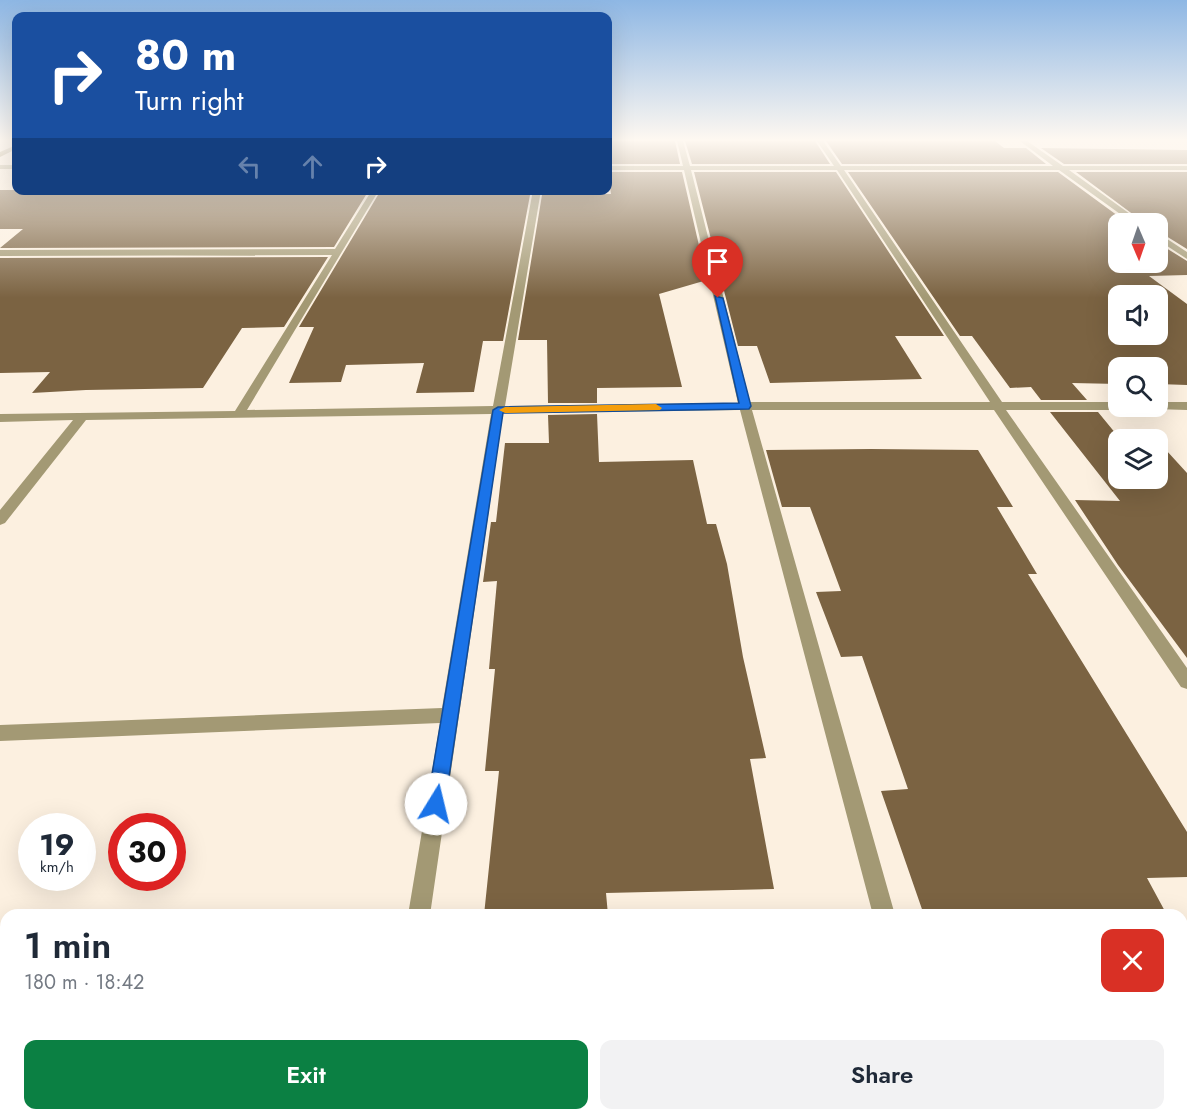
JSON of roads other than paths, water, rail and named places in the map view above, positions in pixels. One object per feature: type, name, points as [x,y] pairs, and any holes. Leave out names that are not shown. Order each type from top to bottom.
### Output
[{"type":"street","points":[[692,193],[745,406],[882,909]]},
{"type":"street","points":[[856,193],[1187,682]]},
{"type":"street","points":[[1096,193],[1124,213]]},
{"type":"street","points":[[239,414],[373,195]]},
{"type":"street","points":[[420,909],[498,410],[536,195]]},
{"type":"street","points":[[1168,243],[1187,256]]},
{"type":"street","points":[[0,253],[338,252]]},
{"type":"street","points":[[0,417],[745,406],[1108,406]]},
{"type":"street","points":[[1168,406],[1187,406]]},
{"type":"street","points":[[0,520],[83,416]]},
{"type":"street","points":[[0,733],[450,715]]}]
